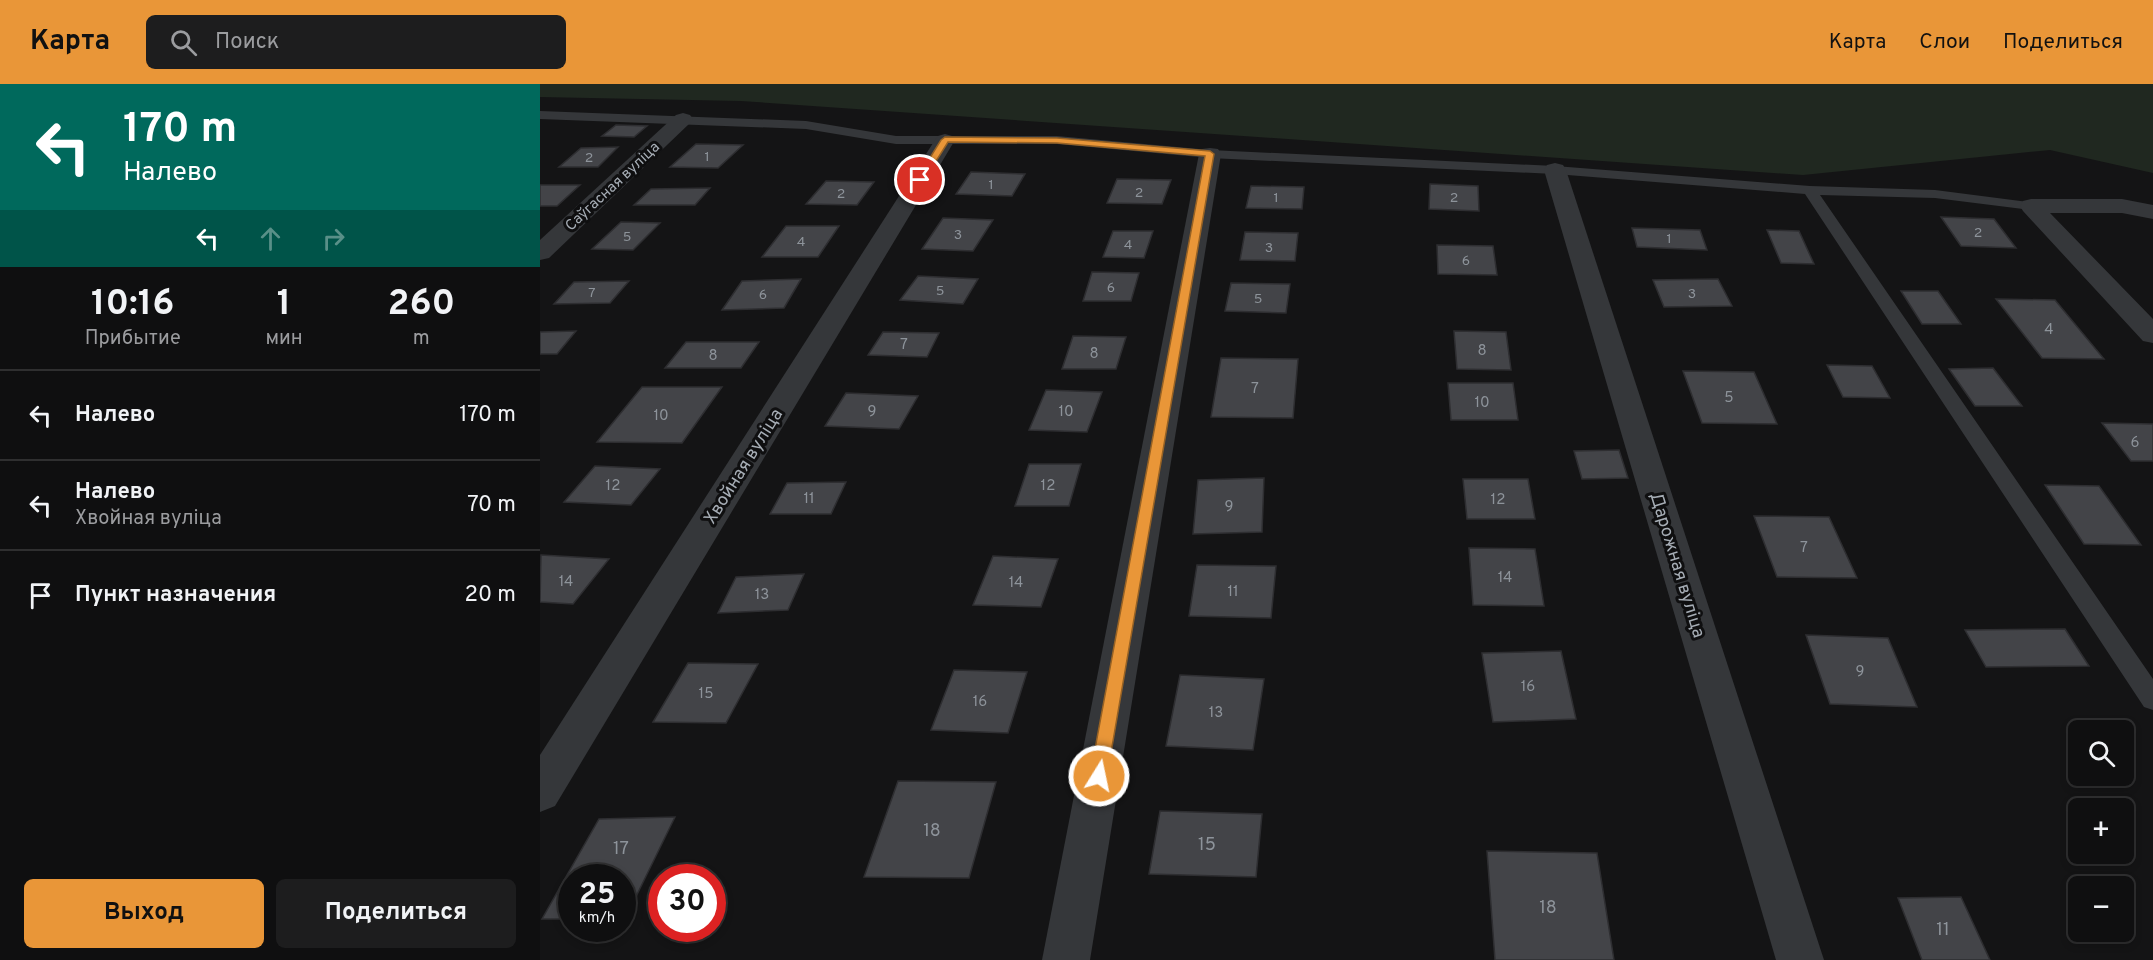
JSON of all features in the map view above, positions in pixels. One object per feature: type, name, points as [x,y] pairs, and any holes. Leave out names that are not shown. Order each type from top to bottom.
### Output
[{"type":"street","name":"Саўгасная вуліца","points":[[540,253],[683,119]]},
{"type":"street","name":"Хвойная вуліца","points":[[540,792],[945,140]]},
{"type":"street","points":[[1066,960],[1210,154]]},
{"type":"street","name":"Дарожная вуліца","points":[[1555,170],[1800,960]]},
{"type":"street","points":[[2031,206],[2122,206],[2153,212]]},
{"type":"street","points":[[2031,206],[2153,335]]},
{"type":"lane","points":[[540,115],[806,125],[896,140],[1057,140],[1210,154],[1555,170],[1810,190],[1935,194],[2031,206]]},
{"type":"lane","points":[[1810,190],[2153,699]]},
{"type":"shaded area","points":[[540,84],[2153,84],[2153,173],[2050,150],[1803,175],[741,101],[540,97]]},
{"type":"building","points":[[616,125],[647,126],[634,137],[602,136]]},
{"type":"building","points":[[696,144],[743,145],[718,168],[670,167]]},
{"type":"building","points":[[618,147],[598,167],[559,167],[581,148]]},
{"type":"building","points":[[971,172],[1025,174],[1012,196],[956,194]]},
{"type":"building","points":[[1117,179],[1171,180],[1162,204],[1107,203]]},
{"type":"building","points":[[826,181],[874,182],[857,205],[806,204]]},
{"type":"building","points":[[1430,184],[1478,186],[1479,211],[1429,209]]},
{"type":"building","points":[[540,185],[580,185],[557,206],[540,206]]},
{"type":"building","points":[[1251,186],[1304,187],[1302,209],[1246,208]]},
{"type":"building","points":[[710,188],[695,205],[634,205],[651,189]]},
{"type":"building","points":[[1941,217],[1994,219],[2016,248],[1961,246]]},
{"type":"building","points":[[943,218],[993,220],[973,251],[922,249]]},
{"type":"building","points":[[621,222],[660,223],[633,250],[592,249]]},
{"type":"building","points":[[786,226],[839,226],[818,257],[762,257]]},
{"type":"building","points":[[1632,228],[1700,230],[1707,250],[1637,247]]},
{"type":"building","points":[[1767,230],[1799,231],[1814,264],[1781,263]]},
{"type":"building","points":[[1113,231],[1153,231],[1144,258],[1103,257]]},
{"type":"building","points":[[1245,232],[1298,233],[1295,261],[1240,260]]},
{"type":"building","points":[[1437,245],[1493,246],[1497,275],[1438,274]]},
{"type":"building","points":[[1092,272],[1139,273],[1131,301],[1083,301]]},
{"type":"building","points":[[918,276],[978,279],[963,304],[900,300]]},
{"type":"building","points":[[801,279],[784,308],[722,310],[742,281]]},
{"type":"building","points":[[1718,279],[1732,306],[1664,307],[1653,280]]},
{"type":"building","points":[[629,281],[610,303],[554,304],[574,282]]},
{"type":"building","points":[[1231,283],[1290,284],[1286,313],[1225,311]]},
{"type":"building","points":[[1901,291],[1938,291],[1961,324],[1922,324]]},
{"type":"building","points":[[1996,299],[2055,300],[2104,359],[2042,358]]},
{"type":"building","points":[[576,331],[557,354],[540,354],[540,332]]},
{"type":"building","points":[[1454,331],[1506,332],[1511,370],[1457,369]]},
{"type":"building","points":[[883,332],[939,333],[927,357],[868,355]]},
{"type":"building","points":[[1073,336],[1126,337],[1116,369],[1062,369]]},
{"type":"building","points":[[686,342],[759,342],[741,368],[665,368]]},
{"type":"building","points":[[1221,358],[1298,359],[1293,418],[1211,417]]},
{"type":"building","points":[[1827,365],[1872,366],[1890,398],[1843,397]]},
{"type":"building","points":[[1993,368],[2022,406],[1975,406],[1949,369]]},
{"type":"building","points":[[1683,371],[1754,372],[1777,424],[1702,423]]},
{"type":"building","points":[[1448,383],[1513,383],[1518,420],[1451,420]]},
{"type":"building","points":[[642,387],[722,387],[682,443],[597,442]]},
{"type":"building","points":[[1046,390],[1102,392],[1087,432],[1029,430]]},
{"type":"building","points":[[846,393],[918,396],[899,429],[825,426]]},
{"type":"building","points":[[2102,423],[2153,424],[2153,461],[2131,461]]},
{"type":"building","points":[[1619,450],[1628,478],[1582,479],[1574,451]]},
{"type":"building","points":[[1029,464],[1081,464],[1069,506],[1015,506]]},
{"type":"building","points":[[595,466],[660,469],[631,505],[564,502]]},
{"type":"building","points":[[1264,478],[1262,532],[1193,534],[1198,480]]},
{"type":"building","points":[[1463,479],[1528,479],[1535,519],[1467,519]]},
{"type":"building","points":[[846,482],[831,514],[770,514],[787,483]]},
{"type":"building","points":[[2045,485],[2099,486],[2141,545],[2084,544]]},
{"type":"building","points":[[1754,516],[1829,517],[1857,578],[1777,577]]},
{"type":"building","points":[[1469,548],[1535,549],[1544,606],[1473,605]]},
{"type":"building","points":[[541,555],[609,559],[573,604],[540,602]]},
{"type":"building","points":[[993,556],[1058,559],[1041,607],[973,605]]},
{"type":"building","points":[[1197,565],[1276,566],[1271,618],[1189,616]]},
{"type":"building","points":[[804,574],[788,610],[718,613],[736,577]]},
{"type":"building","points":[[2065,629],[2089,666],[1986,667],[1965,630]]},
{"type":"building","points":[[1806,635],[1888,638],[1917,707],[1830,704]]},
{"type":"building","points":[[1561,651],[1576,719],[1493,722],[1482,653]]},
{"type":"building","points":[[688,663],[758,664],[726,723],[653,722]]},
{"type":"building","points":[[954,670],[1027,672],[1008,733],[931,730]]},
{"type":"building","points":[[1180,675],[1264,679],[1253,750],[1166,746]]},
{"type":"building","points":[[898,781],[996,782],[969,878],[864,877]]},
{"type":"building","points":[[1160,811],[1262,814],[1256,877],[1149,874]]},
{"type":"building","points":[[675,817],[652,864],[648,864],[648,872],[636,897],[636,864],[573,864],[599,819]]},
{"type":"building","points":[[1487,851],[1597,853],[1614,960],[1495,960]]},
{"type":"building","points":[[558,891],[558,919],[542,919]]},
{"type":"building","points":[[1961,897],[1990,960],[1922,960],[1898,898]]},
{"type":"route","points":[[920,180],[945,140],[1057,140],[1210,154],[1099,776]]}]
